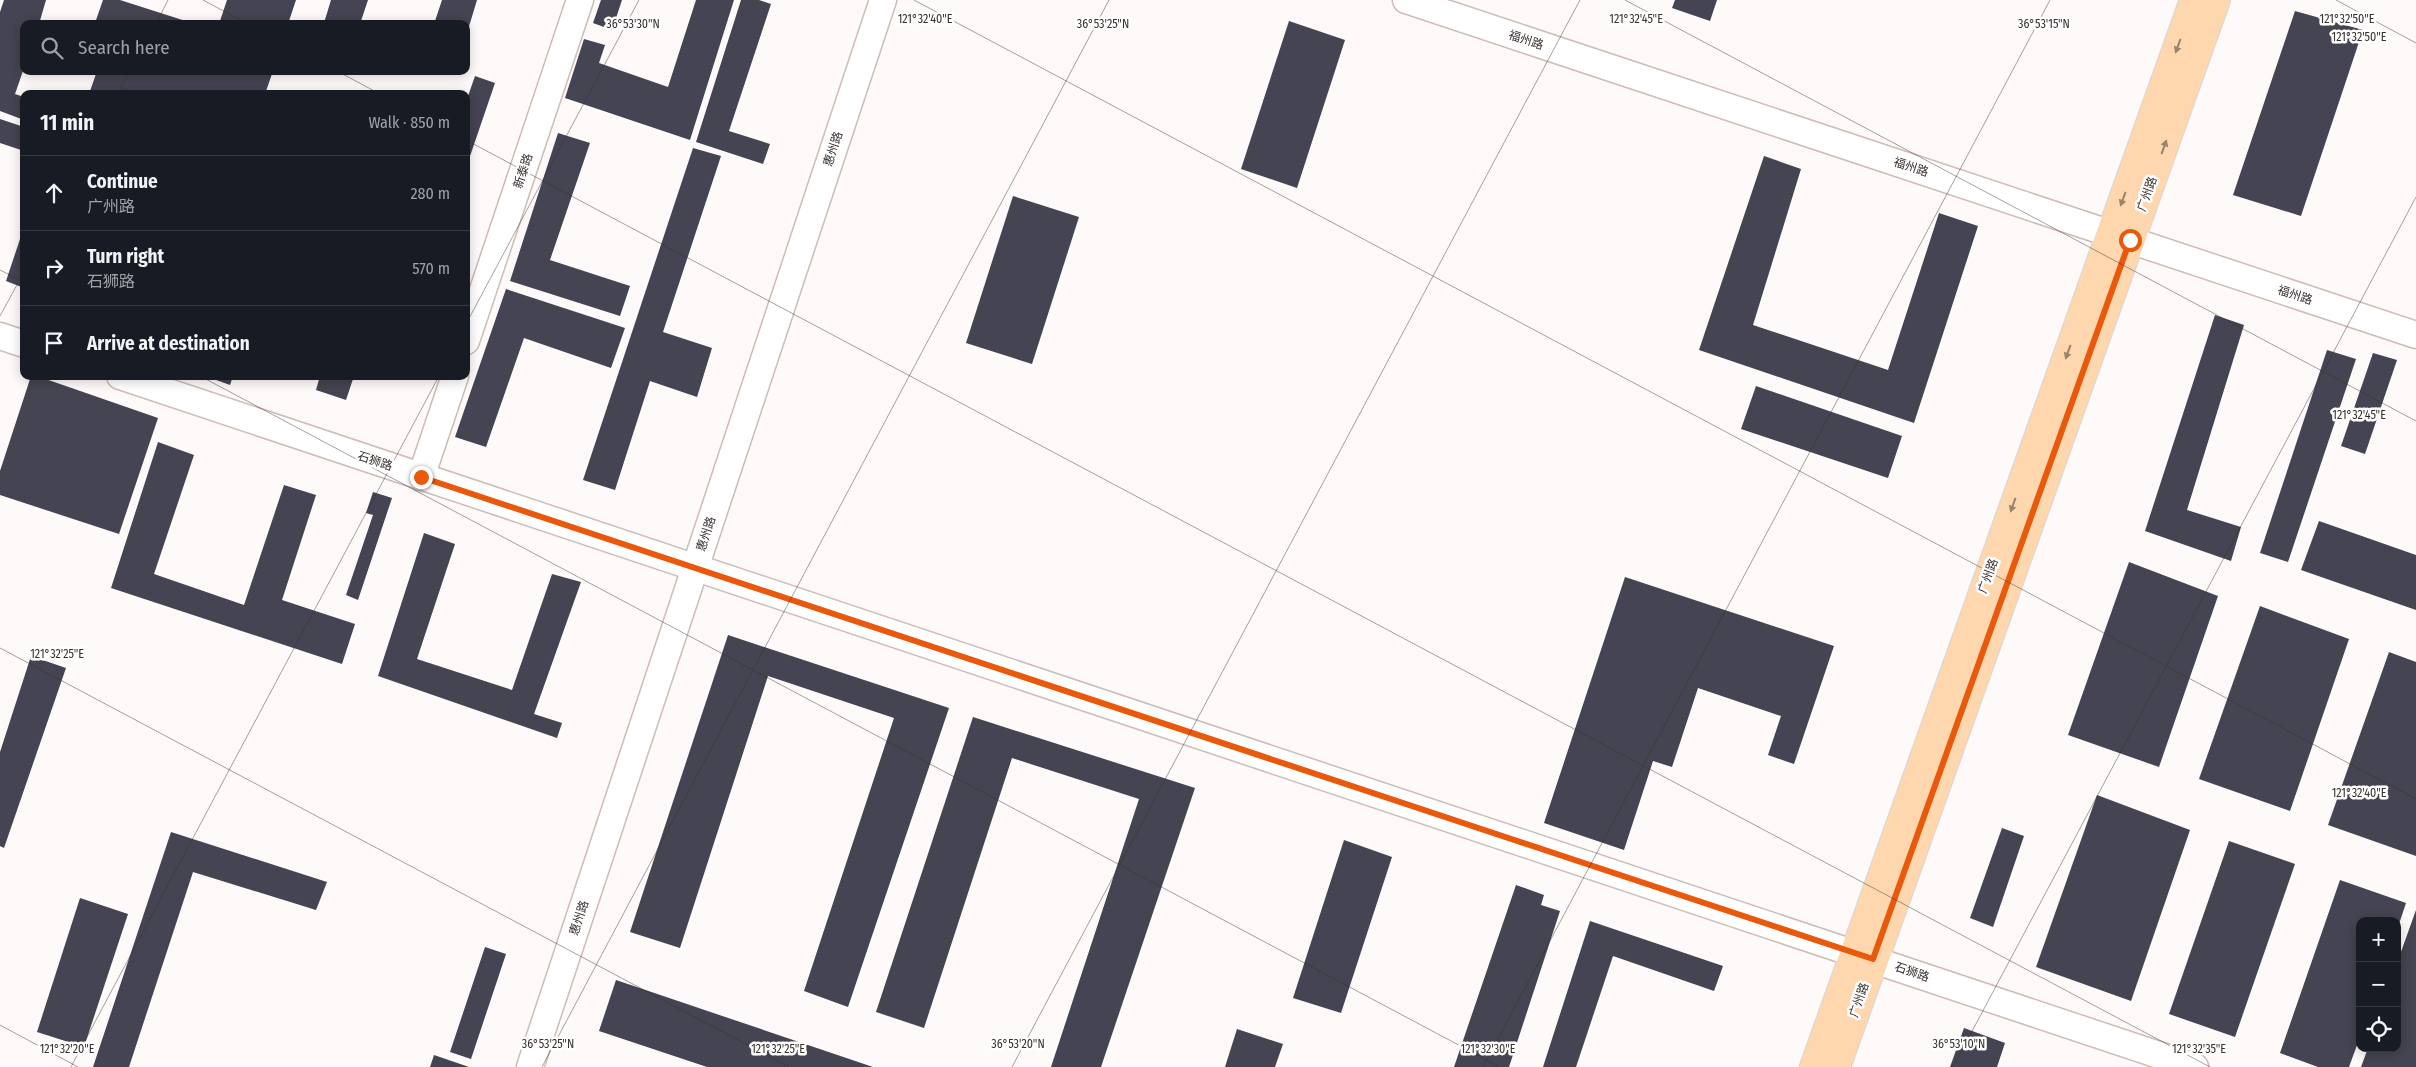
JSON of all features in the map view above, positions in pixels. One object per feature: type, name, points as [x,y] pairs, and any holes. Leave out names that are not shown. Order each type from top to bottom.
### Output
[{"type":"main road","name":"广州路","points":[[2121,237],[2194,0]]},
{"type":"main road","name":"广州路","points":[[1814,1067],[1863,956],[2121,237],[2216,0]]},
{"type":"main road","name":"广州路","points":[[1836,1067],[1863,956]]},
{"type":"street","name":"新泰路","points":[[470,329],[580,0]]},
{"type":"street","name":"惠州路","points":[[530,1067],[883,0]]},
{"type":"street","name":"福州路","points":[[1406,0],[2416,334]]},
{"type":"street","points":[[0,336],[20,343]]},
{"type":"street","name":"石狮路","points":[[132,380],[2195,1067]]},
{"type":"street","points":[[421,477],[454,380]]},
{"type":"building","points":[[4,0],[46,0],[40,20],[20,20],[20,75],[22,75],[15,94],[20,96],[20,118],[0,111],[0,12]]},
{"type":"building","points":[[103,0],[120,0],[182,20],[96,20]]},
{"type":"building","points":[[227,0],[296,0],[289,20],[220,20]]},
{"type":"building","points":[[331,0],[368,0],[361,20],[325,20]]},
{"type":"building","points":[[442,0],[477,0],[470,23],[470,20],[435,20]]},
{"type":"building","points":[[601,0],[622,0],[612,30],[593,23]]},
{"type":"building","points":[[696,0],[734,0],[690,140],[565,98],[584,39],[605,45],[599,63],[668,87]]},
{"type":"building","points":[[741,0],[759,0],[771,4],[729,131],[770,144],[763,164],[696,142]]},
{"type":"building","points":[[1675,0],[1717,0],[1710,21],[1672,8]]},
{"type":"building","points":[[2295,11],[2363,30],[2301,216],[2233,195]]},
{"type":"building","points":[[1289,21],[1345,40],[1297,188],[1241,169]]},
{"type":"building","points":[[96,75],[272,75],[266,90],[90,90]]},
{"type":"building","points":[[475,76],[495,83],[470,156],[470,90]]},
{"type":"building","points":[[0,119],[20,126],[20,150],[0,143]]},
{"type":"building","points":[[558,133],[590,143],[550,260],[630,286],[620,316],[510,281]]},
{"type":"building","points":[[693,148],[721,156],[663,332],[712,348],[697,397],[650,381],[615,490],[583,480]]},
{"type":"building","points":[[1764,156],[1801,169],[1753,325],[1888,370],[1939,213],[1978,226],[1914,423],[1699,350]]},
{"type":"building","points":[[1013,196],[1079,217],[1032,364],[966,343]]},
{"type":"building","points":[[20,239],[20,286],[6,281]]},
{"type":"building","points":[[506,289],[625,328],[611,368],[524,338],[486,447],[455,437]]},
{"type":"building","points":[[2215,315],[2244,325],[2187,510],[2241,527],[2231,561],[2145,531]]},
{"type":"building","points":[[2327,350],[2356,359],[2288,562],[2260,553]]},
{"type":"building","points":[[2373,353],[2397,360],[2365,454],[2341,446]]},
{"type":"building","points":[[30,380],[49,380],[158,418],[119,534],[0,495],[0,471]]},
{"type":"building","points":[[216,380],[232,380],[230,385]]},
{"type":"building","points":[[319,380],[353,380],[346,400],[316,390]]},
{"type":"building","points":[[1756,386],[1902,436],[1888,478],[1741,429]]},
{"type":"building","points":[[158,442],[194,455],[154,574],[244,605],[284,485],[316,495],[282,600],[355,624],[342,664],[111,588]]},
{"type":"building","points":[[373,492],[392,498],[358,600],[346,595],[373,515],[366,513]]},
{"type":"building","points":[[2319,521],[2416,555],[2416,610],[2301,570]]},
{"type":"building","points":[[424,533],[455,544],[417,659],[512,690],[552,574],[581,582],[534,714],[562,723],[557,738],[378,676]]},
{"type":"building","points":[[2129,562],[2218,596],[2159,767],[2068,735]]},
{"type":"building","points":[[1625,577],[1834,646],[1794,764],[1768,755],[1781,716],[1698,688],[1672,767],[1653,761],[1624,850],[1544,823]]},
{"type":"building","points":[[2260,606],[2349,639],[2290,811],[2199,779]]},
{"type":"building","points":[[728,635],[949,708],[848,1007],[804,991],[894,718],[768,676],[680,948],[630,932]]},
{"type":"building","points":[[2389,652],[2416,662],[2416,856],[2328,825]]},
{"type":"building","points":[[31,656],[66,668],[4,848],[0,846],[0,752]]},
{"type":"building","points":[[973,717],[1195,788],[1101,1067],[1051,1067],[1139,799],[1012,758],[924,1028],[876,1012]]},
{"type":"building","points":[[2097,795],[2190,830],[2131,1001],[2036,967]]},
{"type":"building","points":[[2002,828],[2024,836],[1993,927],[1970,918]]},
{"type":"building","points":[[171,832],[327,882],[316,910],[193,872],[129,1067],[93,1067]]},
{"type":"building","points":[[1344,840],[1392,857],[1341,1013],[1293,998]]},
{"type":"building","points":[[2229,841],[2295,864],[2235,1037],[2169,1014]]},
{"type":"building","points":[[2340,880],[2406,903],[2401,918],[2356,917],[2356,1048],[2349,1067],[2318,1067],[2280,1053]]},
{"type":"building","points":[[1516,885],[1544,895],[1541,905],[1560,911],[1509,1067],[1454,1067]]},
{"type":"building","points":[[80,898],[128,914],[84,1047],[37,1032]]},
{"type":"building","points":[[2416,910],[2416,1067],[2361,1067],[2367,1052],[2401,1052],[2401,952]]},
{"type":"building","points":[[1590,921],[1723,966],[1714,991],[1613,956],[1576,1067],[1543,1067]]},
{"type":"building","points":[[485,947],[506,954],[471,1059],[450,1052]]},
{"type":"building","points":[[616,980],[873,1067],[707,1067],[599,1031]]},
{"type":"building","points":[[1964,1028],[2005,1043],[1997,1067],[1950,1067]]},
{"type":"building","points":[[1237,1029],[1283,1044],[1275,1067],[1225,1067]]},
{"type":"building","points":[[434,1055],[469,1067],[430,1067]]},
{"type":"route","points":[[421,477],[1873,959],[2130,240]]}]
